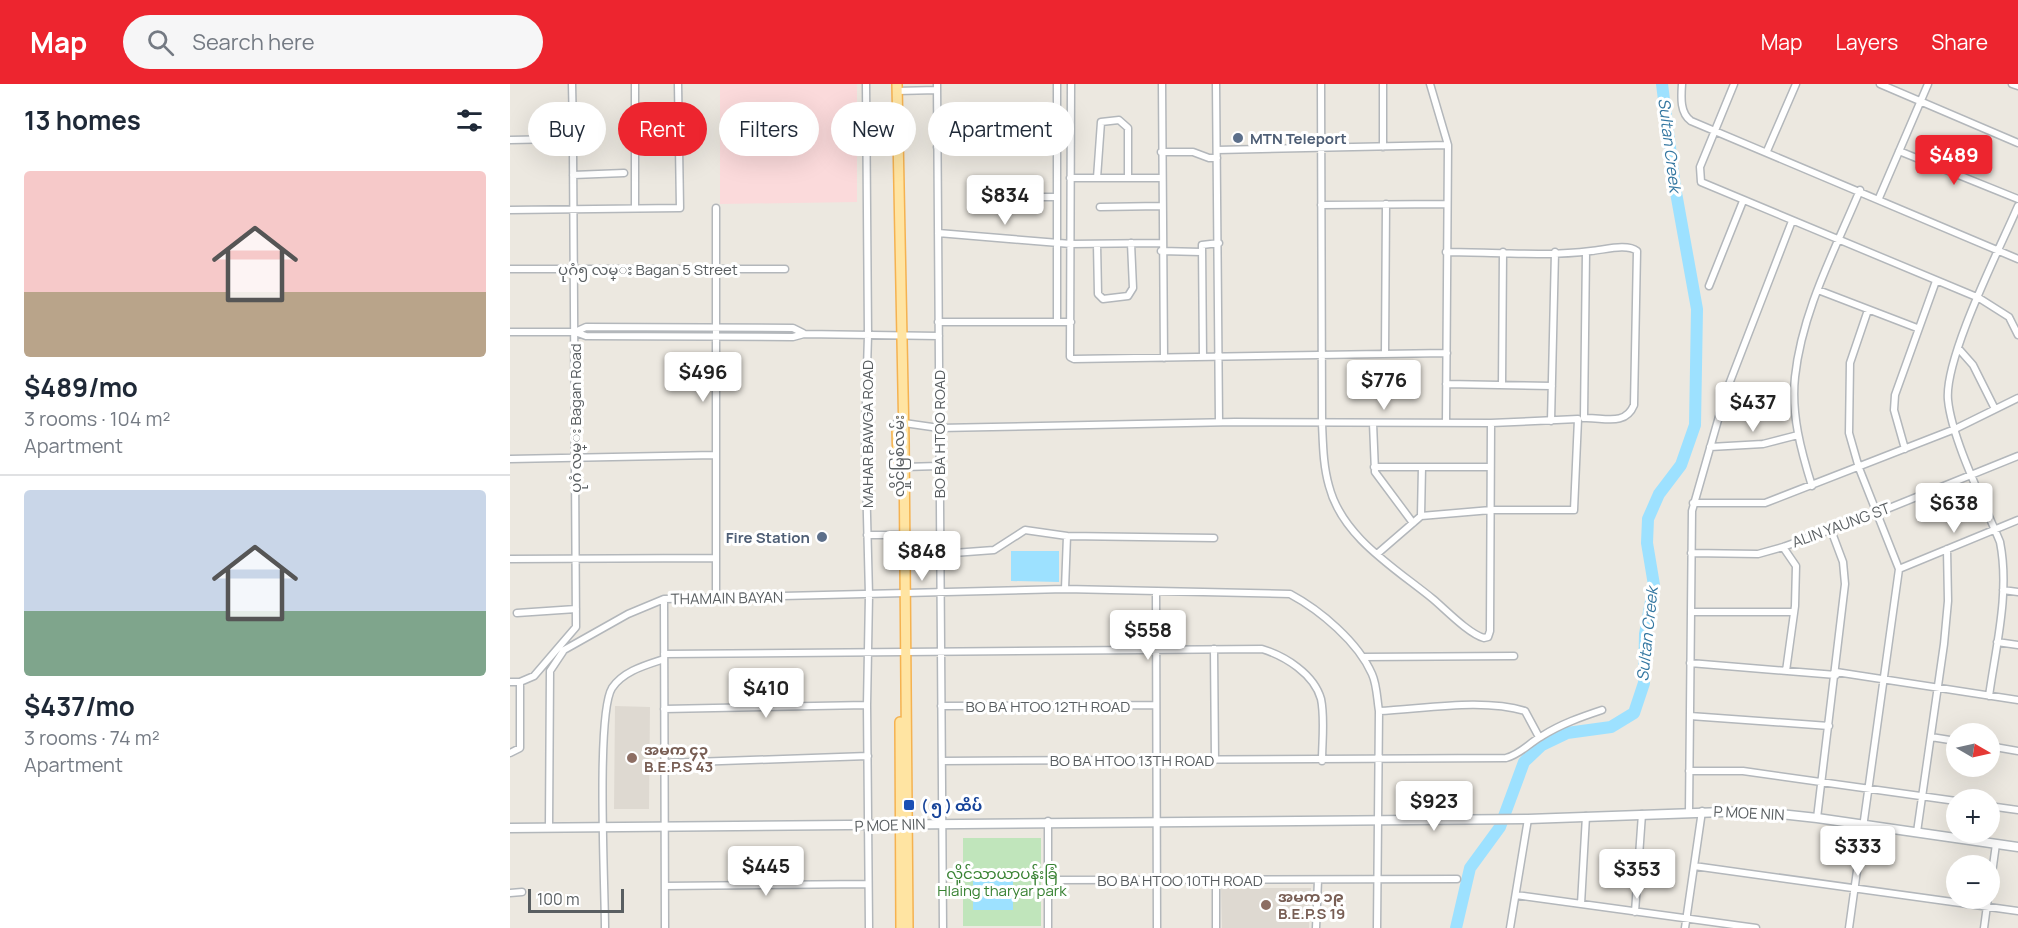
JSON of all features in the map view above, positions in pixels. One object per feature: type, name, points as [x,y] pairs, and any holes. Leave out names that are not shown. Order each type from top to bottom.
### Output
[{"type":"main road","name":"လှိုင်မြစ်လမ်း","points":[[897,89],[894,97],[901,422],[898,535],[901,564]]},
{"type":"main road","name":"လှိုင်မြစ်လမ်း","points":[[901,422],[904,467],[901,564],[904,653],[904,826],[901,928]]},
{"type":"main road","name":"လှိုင်မြစ်လမ်း","points":[[904,826],[908,928]]},
{"type":"street","points":[[572,84],[572,102]]},
{"type":"street","points":[[634,84],[635,207]]},
{"type":"street","points":[[510,210],[680,208],[678,84]]},
{"type":"street","name":"MAHAR BAWGA ROAD","points":[[866,84],[868,335],[864,437],[869,595],[868,928]]},
{"type":"street","points":[[1057,84],[1057,102]]},
{"type":"street","points":[[1071,84],[1070,357],[1074,359],[1447,353]]},
{"type":"street","points":[[1162,84],[1161,251],[1164,358]]},
{"type":"street","points":[[1216,84],[1220,422]]},
{"type":"street","points":[[1321,84],[1322,423],[1324,463],[1329,488],[1339,511],[1355,533],[1377,554],[1479,637],[1488,637],[1491,631],[1491,423]]},
{"type":"street","points":[[1383,84],[1383,147]]},
{"type":"street","points":[[1430,84],[1448,145],[1446,423]]},
{"type":"street","points":[[1682,84],[1684,116],[2018,259]]},
{"type":"street","points":[[1734,84],[1700,167],[1701,182],[1838,242],[1979,298],[2009,317],[2018,334]]},
{"type":"street","points":[[1767,151],[1796,84]]},
{"type":"street","points":[[1880,84],[2018,143]]},
{"type":"street","points":[[1880,198],[1928,84]]},
{"type":"street","points":[[2012,84],[2018,86]]},
{"type":"street","points":[[897,89],[937,87]]},
{"type":"street","points":[[1097,178],[1101,122],[1119,120],[1128,128],[1128,178]]},
{"type":"street","points":[[510,140],[528,140]]},
{"type":"street","points":[[1217,150],[1448,145]]},
{"type":"street","points":[[1899,151],[2018,199]]},
{"type":"street","points":[[1161,152],[1193,152],[1217,158]]},
{"type":"street","name":"ပုဂံ လမ္း Bagan Road","points":[[520,682],[534,676],[544,667],[555,649],[576,627],[573,156]]},
{"type":"street","name":"BO BA HTOO ROAD","points":[[937,156],[943,928]]},
{"type":"street","points":[[1057,156],[1057,322]]},
{"type":"street","points":[[573,175],[624,173]]},
{"type":"street","points":[[1070,178],[1161,178]]},
{"type":"street","points":[[1812,486],[1798,435],[1795,378],[1806,321],[1860,190]]},
{"type":"street","points":[[1021,198],[1056,197]]},
{"type":"street","points":[[1709,286],[1743,201]]},
{"type":"street","points":[[1385,354],[1386,204]]},
{"type":"street","points":[[1321,205],[1447,204]]},
{"type":"street","points":[[1100,207],[1161,206]]},
{"type":"street","points":[[1989,696],[2003,590],[2003,560],[1995,530],[1954,429],[1948,397],[1948,381],[1958,348],[2018,206]]},
{"type":"street","points":[[716,208],[716,599]]},
{"type":"street","points":[[1689,812],[1694,503],[1730,382],[1792,221]]},
{"type":"street","points":[[938,233],[1071,244],[1161,243]]},
{"type":"street","points":[[1097,243],[1098,294],[1103,299],[1128,296],[1133,288],[1131,243]]},
{"type":"street","points":[[1203,357],[1201,252],[1203,243],[1219,243]]},
{"type":"street","points":[[901,422],[939,428],[1220,422],[1491,423],[1581,419],[1622,420],[1630,414],[1634,405],[1637,251],[1633,248],[1586,252],[1446,252]]},
{"type":"street","points":[[1161,251],[1201,252]]},
{"type":"street","points":[[1502,385],[1503,252]]},
{"type":"street","points":[[1551,421],[1555,252]]},
{"type":"street","points":[[1377,554],[1421,516],[1491,510],[1574,510],[1581,419],[1586,252]]},
{"type":"street","name":"ပုဂံ၅ လမ္း Bagan 5 Street","points":[[510,269],[785,269]]},
{"type":"street","points":[[1905,449],[1894,410],[1895,395],[1917,328],[1936,281]]},
{"type":"street","points":[[1818,290],[1917,328]]},
{"type":"street","points":[[1849,928],[1899,569],[1859,468],[1850,433],[1847,393],[1850,363],[1868,310]]},
{"type":"street","points":[[938,322],[1071,322]]},
{"type":"street","points":[[510,332],[575,332],[586,327],[715,332],[793,328],[804,334],[939,336]]},
{"type":"street","points":[[1958,348],[1973,365],[1995,409]]},
{"type":"street","points":[[1446,384],[1552,386]]},
{"type":"street","points":[[1694,503],[1764,503],[1859,468],[1954,429],[2018,398]]},
{"type":"street","points":[[1373,423],[1375,472],[1413,523]]},
{"type":"street","points":[[1710,447],[1763,444],[1798,435]]},
{"type":"street","points":[[510,459],[715,454]]},
{"type":"street","name":"ALIN YAUNG ST","points":[[1692,553],[1758,554],[1783,547],[1877,513],[2018,456]]},
{"type":"street","points":[[904,467],[939,466]]},
{"type":"street","points":[[1374,467],[1490,467]]},
{"type":"street","points":[[1421,516],[1422,467]]},
{"type":"street","points":[[1899,569],[2018,520]]},
{"type":"street","points":[[940,554],[994,550],[1025,530],[1067,536],[1214,538]]},
{"type":"street","points":[[1817,818],[1845,584],[1844,562],[1831,530]]},
{"type":"street","points":[[867,535],[898,535]]},
{"type":"street","points":[[1065,589],[1067,536]]},
{"type":"street","points":[[1783,547],[1796,566],[1794,612],[1786,671]]},
{"type":"street","points":[[1917,832],[1948,601],[1947,549]]},
{"type":"street","points":[[510,560],[716,558]]},
{"type":"street","points":[[901,564],[940,564]]},
{"type":"street","name":"THAMAIN BAYAN","points":[[549,827],[550,672],[564,650],[628,614],[664,600],[1065,589],[1290,594],[1316,608],[1363,657]]},
{"type":"street","points":[[2003,590],[2018,592]]},
{"type":"street","points":[[1156,591],[1157,928]]},
{"type":"street","points":[[664,600],[665,928]]},
{"type":"street","points":[[517,613],[576,609]]},
{"type":"street","points":[[1691,612],[1794,612]]},
{"type":"street","points":[[1997,642],[2018,645]]},
{"type":"street","points":[[1214,649],[1215,760]]},
{"type":"street","points":[[605,928],[606,712],[612,688],[628,673],[664,657],[1262,649],[1280,654],[1303,672],[1316,689],[1322,704],[1322,761]]},
{"type":"street","points":[[1377,928],[1379,711],[1373,677],[1363,657],[1514,656]]},
{"type":"street","points":[[1690,663],[1836,674],[2018,700]]},
{"type":"street","points":[[510,682],[520,682],[520,748],[510,753]]},
{"type":"street","points":[[664,709],[867,705]]},
{"type":"street","name":"BO BA HTOO 12TH ROAD","points":[[941,706],[1156,705]]},
{"type":"street","points":[[1379,711],[1494,705],[1515,708],[1525,711],[1539,737],[1563,724],[1602,710]]},
{"type":"street","points":[[1690,716],[1829,726]]},
{"type":"street","name":"BO BA HTOO 13TH ROAD","points":[[942,761],[1156,759],[1322,761],[1506,758],[1524,750],[1539,737]]},
{"type":"street","points":[[1931,737],[1946,739]]},
{"type":"street","points":[[2000,748],[2018,751]]},
{"type":"street","points":[[664,763],[868,756]]},
{"type":"street","points":[[1689,771],[1743,771],[1946,800]]},
{"type":"street","points":[[2000,808],[2018,810]]},
{"type":"street","points":[[1685,928],[1702,811]]},
{"type":"street","name":"P MOE NIN","points":[[510,828],[664,825],[868,827],[1048,821],[1528,819],[1752,811],[2018,847]]},
{"type":"street","points":[[1635,912],[1642,814]]},
{"type":"street","points":[[1581,904],[1586,816]]},
{"type":"street","points":[[1510,928],[1528,819]]},
{"type":"street","points":[[1048,821],[1048,928]]},
{"type":"street","points":[[1995,855],[1996,844]]},
{"type":"street","points":[[1694,866],[1946,901]]},
{"type":"street","name":"BO BA HTOO 10TH ROAD","points":[[1048,880],[1457,879]]},
{"type":"street","points":[[1216,880],[1216,928]]},
{"type":"street","points":[[1316,928],[1318,880]]},
{"type":"street","points":[[664,886],[868,884]]},
{"type":"street","points":[[510,892],[522,892]]},
{"type":"street","points":[[1516,895],[1756,928]]},
{"type":"street","points":[[1984,928],[1987,909]]},
{"type":"street","points":[[2000,909],[2018,911]]},
{"type":"shaded area","points":[[720,84],[857,84],[857,102],[831,102],[831,156],[857,156],[857,202],[720,204],[720,156],[819,156],[819,102],[720,102]]},
{"type":"shaded area","name":"အမက ၄၃ B.E.P.S 43","points":[[615,706],[650,707],[649,809],[614,809]]},
{"type":"shaded area","name":"အမက ၁၉ B.E.P.S 19","points":[[1221,888],[1311,888],[1309,928],[1222,928]]},
{"type":"green space","name":"လှိုင်သာယာပန်းခြံ Hlaing tharyar park","points":[[963,838],[1041,838],[1041,926],[963,926]]},
{"type":"water","points":[[1011,551],[1059,551],[1059,582],[1011,581]]},
{"type":"water","points":[[973,878],[1013,879],[1013,910],[973,910]]},
{"type":"waterway","name":"Sultan Creek","points":[[1456,928],[1470,868],[1500,827],[1524,762],[1542,745],[1567,733],[1611,727],[1634,713],[1644,683],[1645,634],[1654,585],[1647,543],[1648,519],[1659,494],[1681,465],[1695,425],[1697,309],[1675,187],[1662,84]]},
{"type":"place","name":"MTN Teleport","points":[[1238,138]]},
{"type":"place","name":"Fire Station","points":[[822,537]]},
{"type":"place","name":"အမက ၄၃ B.E.P.S 43","points":[[632,758]]},
{"type":"place","name":"( ၅ ) ထိပ်","points":[[909,805]]},
{"type":"place","name":"အမက ၁၉ B.E.P.S 19","points":[[1266,905]]}]
